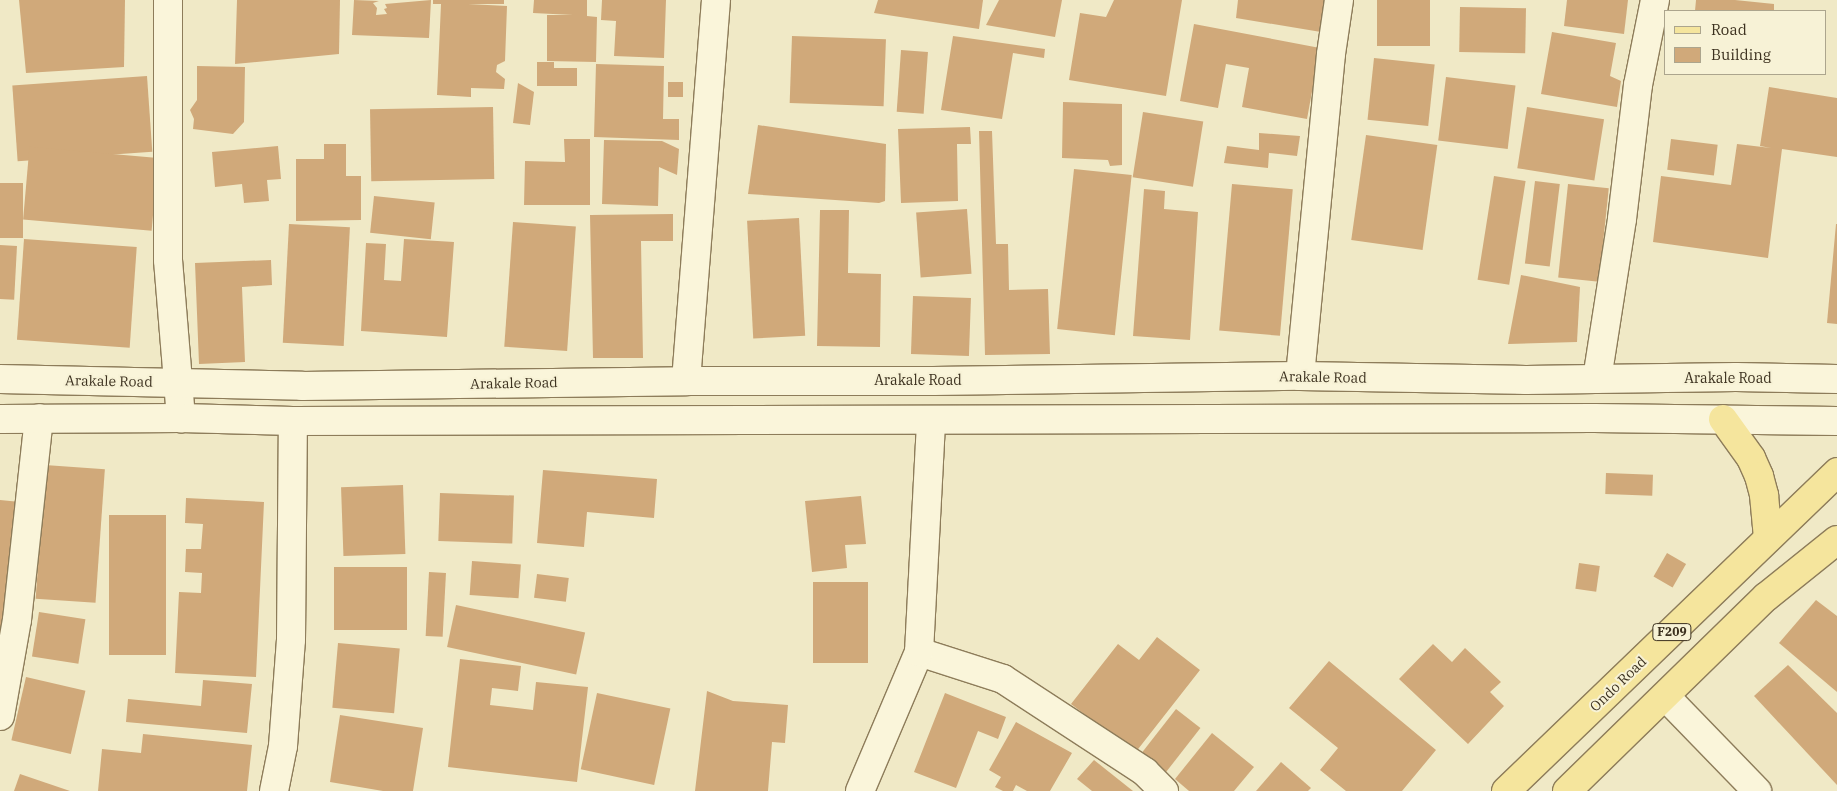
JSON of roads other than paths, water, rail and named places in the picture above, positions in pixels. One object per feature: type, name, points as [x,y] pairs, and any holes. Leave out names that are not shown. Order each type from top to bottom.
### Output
[{"type":"main road","points":[[168,0],[168,260],[174,350],[180,383],[181,418]]},
{"type":"main road","points":[[686,381],[716,0]]},
{"type":"main road","points":[[1300,376],[1331,54],[1339,0]]},
{"type":"main road","points":[[1598,378],[1621,228],[1638,84],[1655,0]]},
{"type":"main road","name":"Arakale Road","points":[[0,379],[302,386],[1300,376],[1526,380],[1736,377],[1837,379]]},
{"type":"main road","points":[[0,716],[17,620],[39,418]]},
{"type":"main road","points":[[0,419],[181,418],[293,421],[1723,419],[1837,421]]},
{"type":"main road","points":[[1723,419],[1751,458],[1759,476],[1764,495],[1768,538]]},
{"type":"main road","points":[[860,791],[918,652],[931,420]]},
{"type":"main road","points":[[274,791],[283,746],[291,640],[293,421]]},
{"type":"main road","name":"Ondo Road","points":[[1506,791],[1837,472]]},
{"type":"main road","name":"F209","points":[[1567,791],[1666,697],[1766,597],[1837,540]]},
{"type":"main road","points":[[918,652],[1003,679],[1145,772],[1164,791]]},
{"type":"main road","points":[[1666,697],[1757,791]]}]
